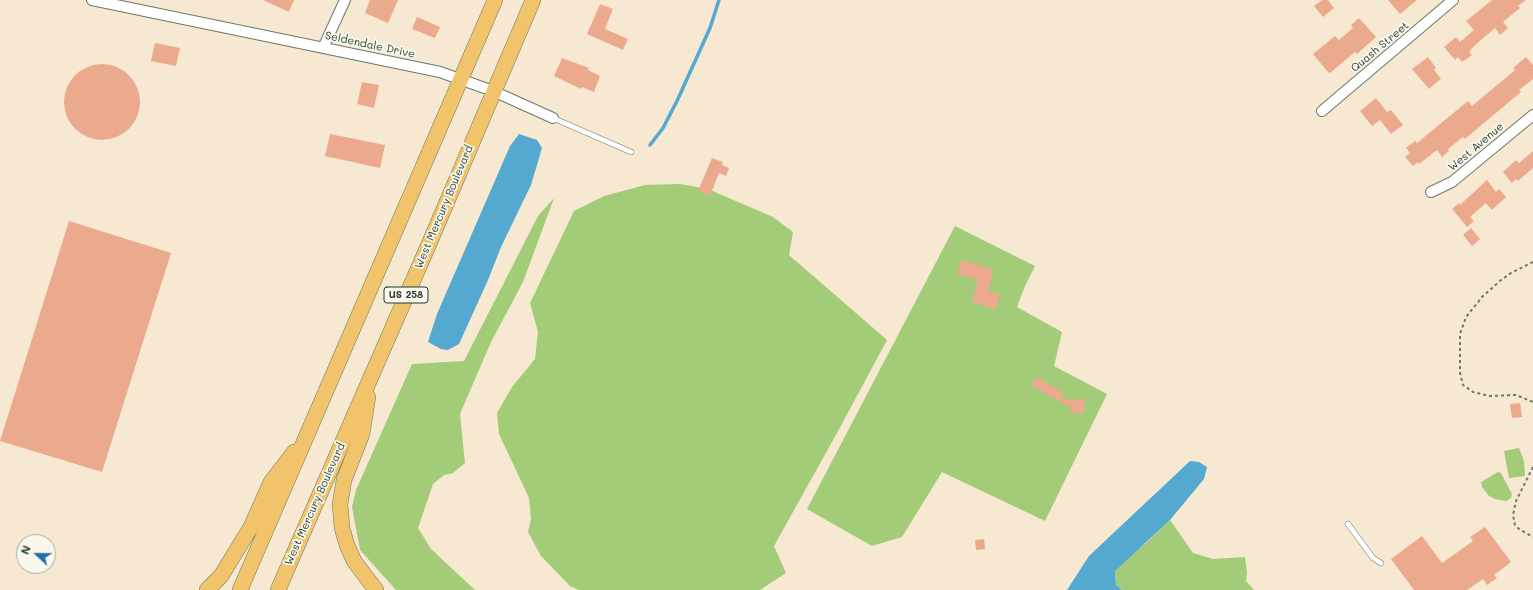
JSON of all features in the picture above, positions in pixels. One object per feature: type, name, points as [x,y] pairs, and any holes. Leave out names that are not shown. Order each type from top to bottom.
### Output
[{"type":"main road","name":"US 258","points":[[240,590],[495,0]]},
{"type":"main road","name":"West Mercury Boulevard","points":[[278,590],[533,0]]},
{"type":"main road","points":[[370,377],[362,434],[344,480],[340,504],[342,528],[347,545],[354,561],[376,590]]},
{"type":"main road","points":[[207,590],[221,576],[251,527],[270,482],[308,434]]},
{"type":"street","name":"Seldendale Drive","points":[[92,0],[323,48],[462,79],[494,91],[553,118]]},
{"type":"street","points":[[323,48],[345,0]]},
{"type":"street","name":"Quash Street","points":[[1322,111],[1453,0]]},
{"type":"street","name":"West Avenue","points":[[1432,192],[1452,182],[1533,115]]},
{"type":"lane","name":"Seldendale Drive","points":[[553,118],[631,152]]},
{"type":"lane","points":[[1348,524],[1373,558],[1381,563]]},
{"type":"path","points":[[1533,262],[1510,273],[1501,280],[1483,296],[1466,317],[1460,334],[1460,373],[1463,385],[1473,392],[1490,396],[1516,395],[1533,402]]},
{"type":"path","points":[[1533,467],[1516,501],[1512,515],[1515,525],[1522,532],[1533,537]]},
{"type":"green space","points":[[680,184],[708,189],[773,217],[793,232],[789,255],[887,340],[774,546],[786,573],[760,590],[579,590],[570,586],[541,556],[528,532],[531,519],[529,498],[499,434],[497,413],[512,387],[535,359],[538,332],[530,303],[574,211],[604,196],[645,185]]},
{"type":"green space","points":[[554,198],[523,282],[491,342],[460,414],[465,463],[453,473],[444,475],[433,484],[418,528],[431,549],[475,590],[396,590],[360,550],[352,507],[356,490],[412,364],[464,361],[538,216]]},
{"type":"green space","points":[[955,226],[1035,266],[1017,307],[1062,332],[1054,366],[1107,394],[1045,521],[942,472],[902,537],[872,546],[807,509]]},
{"type":"green space","points":[[1519,448],[1524,461],[1525,476],[1509,478],[1504,451]]},
{"type":"green space","points":[[1498,472],[1501,473],[1512,494],[1511,498],[1506,501],[1489,496],[1482,487],[1481,482]]},
{"type":"green space","points":[[1170,520],[1193,553],[1213,559],[1245,557],[1247,573],[1246,581],[1254,590],[1122,590],[1116,585],[1115,571],[1126,558],[1145,544]]},
{"type":"water","points":[[519,134],[537,140],[542,148],[531,185],[501,247],[459,344],[448,350],[441,349],[428,342],[437,314],[510,146]]},
{"type":"water","points":[[1190,461],[1199,462],[1207,467],[1204,479],[1170,520],[1115,571],[1116,585],[1122,590],[1067,590],[1089,556]]},
{"type":"building","points":[[263,0],[294,0],[289,12]]},
{"type":"building","points":[[370,0],[398,0],[388,23],[365,13]]},
{"type":"building","points":[[1322,0],[1328,0],[1334,8],[1323,17],[1314,6]]},
{"type":"building","points":[[1388,0],[1417,0],[1400,14]]},
{"type":"building","points":[[1492,0],[1526,0],[1518,6],[1520,8],[1503,22],[1508,28],[1500,35],[1495,28],[1473,47],[1469,52],[1472,55],[1462,62],[1458,57],[1455,60],[1444,47],[1456,37],[1460,42],[1474,30],[1466,21]]},
{"type":"building","points":[[600,4],[613,9],[605,29],[628,39],[623,50],[587,34]]},
{"type":"building","points":[[417,17],[440,27],[435,38],[412,29]]},
{"type":"building","points":[[1359,18],[1376,37],[1357,54],[1355,52],[1330,73],[1328,72],[1313,54],[1335,36],[1339,40],[1353,28],[1351,25]]},
{"type":"building","points":[[155,43],[180,48],[176,66],[151,61]]},
{"type":"building","points":[[1428,57],[1436,68],[1434,70],[1441,79],[1429,89],[1412,69]]},
{"type":"building","points":[[1526,57],[1533,65],[1533,79],[1519,90],[1521,92],[1465,139],[1463,137],[1448,149],[1449,151],[1442,157],[1437,150],[1419,164],[1418,162],[1413,166],[1405,157],[1410,153],[1406,148],[1415,141],[1417,143],[1468,101],[1472,106],[1515,70],[1513,68]]},
{"type":"building","points":[[562,58],[589,68],[588,70],[600,76],[594,92],[582,87],[581,89],[554,76]]},
{"type":"building","points":[[102,64],[116,67],[129,75],[137,88],[140,102],[137,116],[129,129],[116,137],[102,140],[88,137],[75,129],[67,116],[64,102],[67,88],[75,75],[88,67]]},
{"type":"building","points":[[362,82],[379,85],[374,108],[357,104]]},
{"type":"building","points":[[1376,98],[1387,112],[1391,110],[1403,125],[1391,134],[1380,120],[1372,126],[1360,111]]},
{"type":"building","points":[[330,134],[385,145],[380,168],[325,156]]},
{"type":"building","points":[[1533,151],[1533,168],[1518,181],[1516,179],[1512,183],[1503,172],[1516,160],[1519,163]]},
{"type":"building","points":[[712,158],[723,162],[722,165],[729,168],[726,176],[719,173],[710,196],[698,191]]},
{"type":"building","points":[[1487,180],[1496,192],[1499,189],[1506,197],[1492,210],[1486,203],[1470,217],[1474,221],[1467,227],[1452,209],[1459,203],[1460,205]]},
{"type":"building","points":[[69,221],[171,253],[102,472],[0,441]]},
{"type":"building","points":[[1471,228],[1480,239],[1472,246],[1463,235]]},
{"type":"building","points":[[962,260],[994,270],[988,291],[1000,294],[996,309],[972,302],[978,280],[957,274]]},
{"type":"building","points":[[1036,377],[1064,393],[1061,399],[1084,399],[1084,413],[1071,413],[1071,408],[1031,385]]},
{"type":"building","points":[[1520,403],[1522,417],[1512,418],[1510,404]]},
{"type":"building","points":[[1485,527],[1511,562],[1494,575],[1497,578],[1487,585],[1483,579],[1467,590],[1414,590],[1391,559],[1422,536],[1442,563],[1473,541],[1470,537]]},
{"type":"building","points":[[984,539],[985,549],[976,550],[975,540]]},
{"type":"waterway","points":[[650,145],[663,128],[677,101],[710,28],[719,0]]}]
